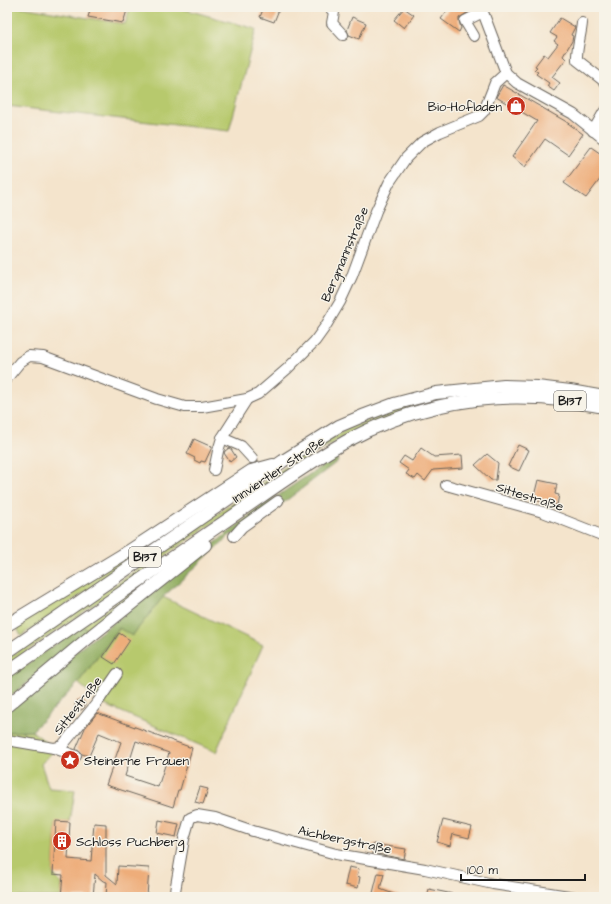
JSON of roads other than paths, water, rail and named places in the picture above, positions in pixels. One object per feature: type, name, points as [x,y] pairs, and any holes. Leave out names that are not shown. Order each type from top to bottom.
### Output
[{"type":"main road","name":"Innviertler Straße","points":[[7,652],[283,461],[339,426],[365,414],[394,404],[436,393],[504,386],[537,387],[604,397]]},
{"type":"main road","name":"Innviertler Straße","points":[[7,672],[292,476],[348,440],[400,418],[423,411],[445,405],[490,398],[536,398],[570,401],[604,407]]},
{"type":"main road","points":[[7,624],[129,551],[251,471],[283,461]]},
{"type":"main road","points":[[7,706],[92,635],[210,541],[224,523]]},
{"type":"street","points":[[329,7],[334,12],[332,23],[343,35]]},
{"type":"street","points":[[474,36],[465,21],[482,9],[506,72],[517,83],[573,114],[604,139]]},
{"type":"street","points":[[582,23],[581,38],[576,53],[577,60],[604,80]]},
{"type":"street","name":"Bergmannstraße","points":[[7,378],[20,362],[29,356],[43,357],[157,399],[185,407],[202,407],[247,400],[258,394],[315,341],[325,327],[340,302],[352,276],[376,211],[389,183],[406,158],[422,142],[440,132],[478,116],[484,111],[495,83],[506,72]]},
{"type":"street","points":[[593,130],[604,112]]},
{"type":"street","points":[[214,470],[222,438],[247,400]]},
{"type":"street","points":[[222,438],[241,446],[252,458]]},
{"type":"street","name":"Sittestraße","points":[[446,485],[542,512],[604,536]]},
{"type":"street","points":[[234,536],[242,527],[278,501]]},
{"type":"street","name":"Sittestraße","points":[[7,740],[54,748],[62,746],[67,742],[97,703],[117,674]]},
{"type":"street","points":[[54,748],[76,756]]},
{"type":"street","name":"Aichbergstraße","points":[[174,897],[184,839],[190,818],[197,815],[215,818],[253,831],[336,854],[425,869],[493,884],[575,897]]},
{"type":"tunnel","points":[[252,458],[278,501]]},
{"type":"place","name":"Bio-Hofladen","points":[[516,106]]},
{"type":"place","name":"Steinerne Frauen","points":[[70,760]]},
{"type":"place","name":"Schloss Puchberg","points":[[62,841]]}]
